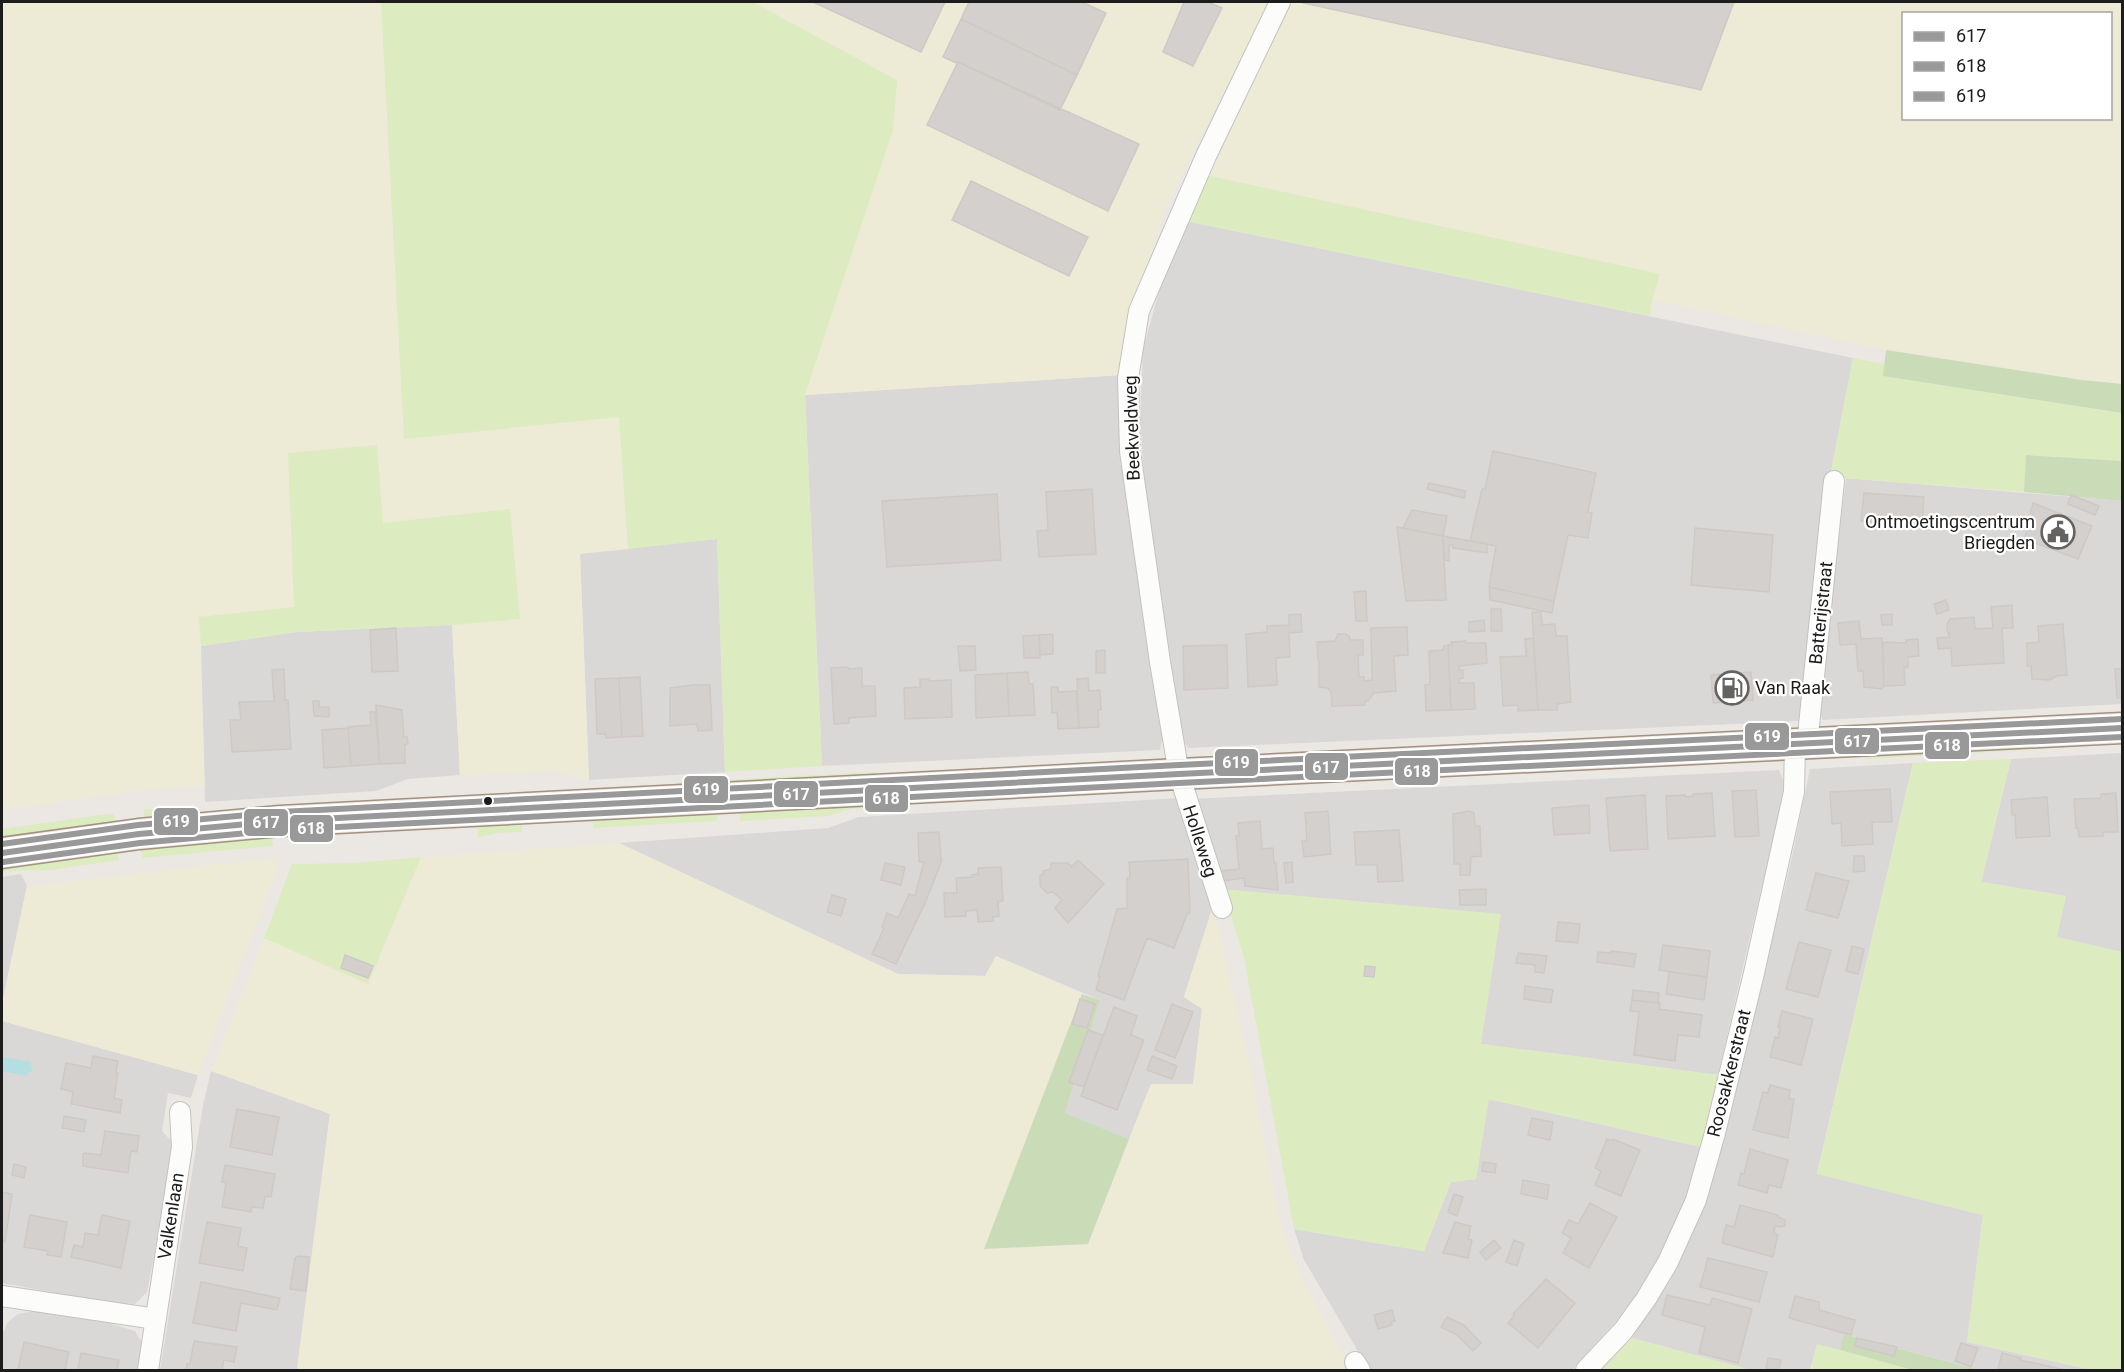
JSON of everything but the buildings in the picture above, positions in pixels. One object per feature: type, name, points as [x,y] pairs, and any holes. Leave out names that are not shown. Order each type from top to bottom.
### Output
[{"type":"main road","points":[[2,853],[139,834],[280,821],[2122,728]]},
{"type":"street","name":"Beekveldweg","points":[[1179,774],[1160,662],[1130,451],[1128,378],[1139,311],[1206,156],[1280,2]]},
{"type":"street","name":"Batterijstraat","points":[[1801,745],[1834,480]]},
{"type":"street","name":"Roosakkerstraat","points":[[1586,1371],[1623,1331],[1646,1299],[1668,1262],[1696,1200],[1715,1133],[1754,973],[1791,803],[1801,745]]},
{"type":"street","name":"Holleweg","points":[[1179,774],[1222,908]]},
{"type":"street","name":"Valkenlaan","points":[[148,1371],[182,1147],[180,1112]]},
{"type":"street","points":[[2,1296],[156,1319]]},
{"type":"shaded area","points":[[2,2],[381,2],[404,439],[619,417],[628,549],[580,554],[589,780],[556,771],[460,775],[452,625],[520,619],[509,509],[383,523],[377,445],[288,453],[294,608],[199,617],[205,786],[150,789],[2,810]]},
{"type":"shaded area","points":[[753,2],[1268,2],[1165,209],[1131,316],[1121,375],[805,395],[893,130],[897,80]]},
{"type":"shaded area","points":[[1291,2],[2122,2],[2122,384],[1886,350],[1652,300],[1659,274],[1210,176]]},
{"type":"shaded area","points":[[1186,221],[1853,358],[1830,477],[1800,721],[1188,748],[1178,730],[1146,501],[1140,420],[1143,350],[1161,283]]},
{"type":"shaded area","points":[[1121,375],[1165,724],[1160,750],[822,766],[805,395]]},
{"type":"shaded area","points":[[1846,478],[2122,501],[2122,704],[1822,720],[1819,701]]},
{"type":"shaded area","points":[[2099,523],[2122,532],[2122,543],[2100,600],[2074,588],[2066,606],[2006,584],[1949,588],[1945,530],[2015,525],[2015,538],[2080,564]]},
{"type":"shaded area","points":[[717,539],[725,772],[589,780],[580,553]]},
{"type":"shaded area","points":[[452,625],[460,775],[408,779],[376,791],[205,802],[201,646],[296,632]]},
{"type":"shaded area","points":[[2122,753],[2122,952],[2056,937],[2066,896],[1981,882],[2011,759]]},
{"type":"shaded area","points":[[1913,763],[1817,1173],[1983,1215],[1967,1342],[2093,1370],[1979,1370],[1845,1334],[1840,1350],[1817,1345],[1810,1370],[1750,1370],[1632,1338],[1671,1279],[1698,1221],[1720,1152],[1790,866],[1810,769]]},
{"type":"shaded area","points":[[1779,770],[1787,790],[1762,885],[1718,1075],[1481,1044],[1223,888],[1191,799]]},
{"type":"shaded area","points":[[1180,798],[1213,906],[1184,997],[1202,1009],[1193,1085],[1151,1084],[1129,1139],[1065,1113],[1100,1000],[996,956],[985,976],[898,974],[619,843],[828,828],[859,817]]},
{"type":"shaded area","points":[[619,843],[898,974],[985,976],[996,956],[1082,994],[985,1249],[1088,1244],[1151,1084],[1193,1084],[1202,1009],[1184,997],[1213,906],[1250,1067],[1281,1226],[1302,1278],[1351,1370],[297,1370],[330,1114],[211,1071],[264,938],[368,984],[421,857]]},
{"type":"shaded area","points":[[277,858],[278,869],[198,1075],[2,1021],[2,1004],[27,886]]},
{"type":"shaded area","points":[[21,874],[27,886],[2,1004],[2,877]]},
{"type":"shaded area","points":[[2,1021],[198,1075],[191,1098],[168,1093],[162,1131],[176,1146],[147,1292],[135,1304],[105,1302],[2,1283]]},
{"type":"shaded area","points":[[211,1071],[330,1113],[297,1370],[160,1370],[203,1105]]},
{"type":"shaded area","points":[[1488,1099],[1701,1147],[1678,1220],[1659,1263],[1614,1324],[1572,1370],[1369,1370],[1304,1260],[1294,1229],[1424,1251],[1451,1182],[1476,1179]]},
{"type":"shaded area","points":[[34,1311],[109,1323],[135,1331],[144,1346],[138,1370],[2,1370],[2,1334],[8,1322],[18,1314]]},
{"type":"green space","points":[[381,2],[753,2],[897,80],[893,130],[805,395],[822,766],[725,772],[717,539],[628,549],[619,417],[404,439]]},
{"type":"green space","points":[[1210,176],[1660,274],[1650,316],[1186,221]]},
{"type":"green space","points":[[1886,350],[2122,384],[2122,413],[1883,376]]},
{"type":"green space","points":[[1853,358],[1884,364],[1883,376],[2122,413],[2122,461],[2027,455],[2024,492],[1830,477]]},
{"type":"green space","points":[[377,445],[383,523],[510,509],[520,619],[452,625],[296,632],[201,646],[199,617],[294,607],[288,453]]},
{"type":"green space","points":[[2026,455],[2122,461],[2122,501],[2024,492]]},
{"type":"green space","points":[[2040,742],[2041,749],[1865,759],[1866,751]]},
{"type":"green space","points":[[2011,759],[1981,882],[2066,896],[2057,937],[2122,952],[2122,1370],[2093,1370],[1967,1342],[1983,1215],[1817,1174],[1913,763]]},
{"type":"green space","points":[[876,772],[876,779],[677,789],[677,782]]},
{"type":"green space","points":[[901,800],[902,806],[851,809],[828,816],[740,821],[739,807]]},
{"type":"green space","points":[[251,807],[252,812],[145,823],[144,809],[201,812]]},
{"type":"green space","points":[[717,809],[717,821],[593,828],[592,815]]},
{"type":"green space","points":[[114,813],[116,826],[2,843],[2,829]]},
{"type":"green space","points":[[521,819],[522,832],[497,833],[478,838],[477,821]]},
{"type":"green space","points":[[271,832],[273,846],[142,858],[141,845]]},
{"type":"green space","points":[[118,848],[119,860],[51,870],[2,871],[2,863]]},
{"type":"green space","points":[[421,857],[368,984],[264,938],[292,864],[355,863]]},
{"type":"green space","points":[[1223,889],[1501,914],[1481,1044],[1718,1075],[1701,1147],[1489,1099],[1476,1179],[1451,1182],[1424,1251],[1294,1229],[1244,958]]},
{"type":"green space","points":[[1082,994],[1100,1000],[1065,1113],[1129,1139],[1088,1244],[984,1249]]},
{"type":"green space","points":[[1844,1334],[1979,1370],[1913,1370],[1840,1350]]},
{"type":"green space","points":[[1632,1338],[1750,1370],[1601,1370]]},
{"type":"green space","points":[[1817,1344],[1914,1370],[1811,1370]]},
{"type":"water","points":[[4,1057],[30,1062],[33,1071],[27,1076],[2,1071]]},
{"type":"transit line","name":"619","points":[[2,844],[138,825],[280,812],[2122,719]]},
{"type":"transit line","name":"617","points":[[2,853],[139,834],[280,821],[2122,728]]},
{"type":"transit line","name":"618","points":[[3,862],[140,843],[281,830],[2122,737]]},
{"type":"place","name":"Ontmoetingscentrum Briegden","points":[[2058,532]]},
{"type":"place","name":"Van Raak","points":[[1732,688]]}]
